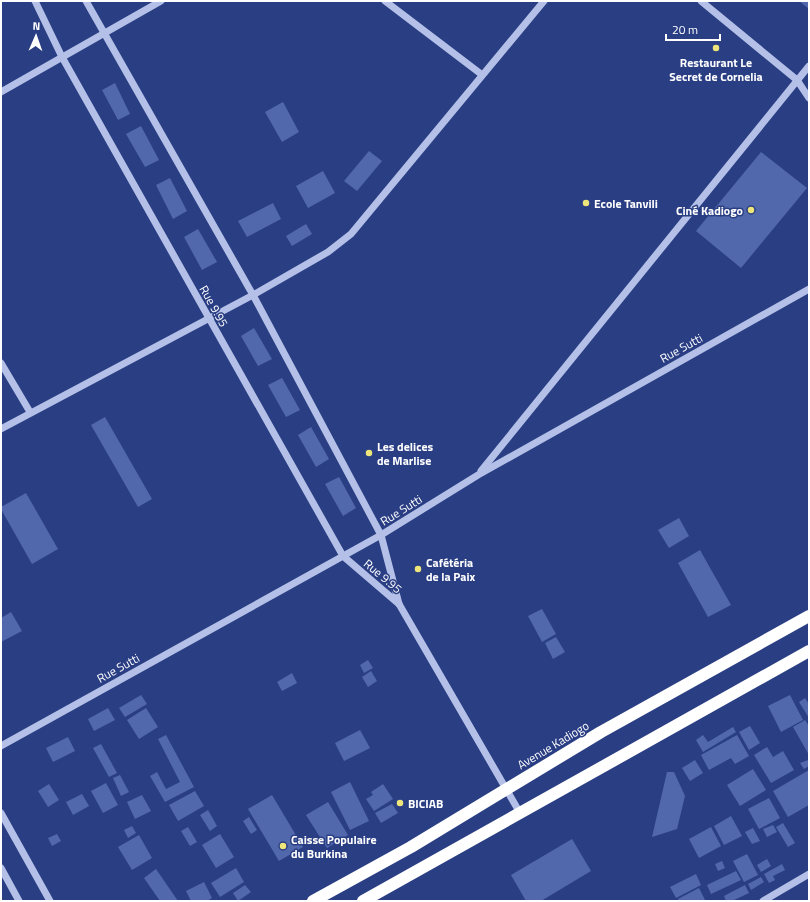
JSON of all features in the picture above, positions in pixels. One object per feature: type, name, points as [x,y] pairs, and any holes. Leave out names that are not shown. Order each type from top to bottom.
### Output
[{"type":"highway","name":"Avenue Kadiogo","points":[[313,901],[411,847],[601,732],[809,616]]},
{"type":"highway","points":[[363,901],[809,651]]},
{"type":"street","name":"Rue 9.95","points":[[35,1],[62,57],[343,556],[399,604]]},
{"type":"street","name":"Rue 9.95","points":[[86,1],[253,295],[381,535],[399,604],[520,813]]},
{"type":"street","points":[[1,92],[161,1]]},
{"type":"street","points":[[385,1],[481,74]]},
{"type":"street","points":[[1,428],[253,295],[328,252],[351,234],[481,74],[544,1]]},
{"type":"street","points":[[701,1],[797,80],[809,98]]},
{"type":"street","points":[[478,475],[809,66]]},
{"type":"street","name":"Rue Sutti","points":[[1,746],[381,535],[478,475],[809,289]]},
{"type":"street","points":[[1,363],[30,412]]},
{"type":"street","points":[[1,813],[50,901]]},
{"type":"street","points":[[1,868],[20,901]]},
{"type":"street","points":[[764,901],[809,874]]},
{"type":"building","points":[[799,1],[809,1],[809,9]]},
{"type":"building","points":[[115,83],[130,114],[118,120],[102,90]]},
{"type":"building","points":[[283,102],[299,132],[282,142],[265,112]]},
{"type":"building","points":[[141,126],[159,160],[145,167],[126,134]]},
{"type":"building","points":[[369,151],[382,161],[357,191],[344,181]]},
{"type":"building","name":"Ciné Kadiogo","points":[[761,152],[807,188],[741,268],[696,231]]},
{"type":"building","points":[[323,171],[335,193],[308,208],[296,186]]},
{"type":"building","points":[[170,178],[187,211],[173,219],[156,185]]},
{"type":"building","points":[[273,203],[281,219],[247,237],[238,221]]},
{"type":"building","points":[[306,224],[312,234],[292,246],[286,236]]},
{"type":"building","points":[[198,229],[217,262],[202,270],[184,237]]},
{"type":"building","points":[[254,328],[272,359],[258,366],[241,336]]},
{"type":"building","points":[[282,378],[300,410],[286,417],[268,385]]},
{"type":"building","points":[[105,417],[152,499],[138,507],[91,425]]},
{"type":"building","points":[[311,427],[329,459],[316,467],[298,435]]},
{"type":"building","points":[[339,477],[356,508],[343,516],[325,484]]},
{"type":"building","points":[[26,493],[58,549],[32,564],[1,509],[1,507]]},
{"type":"building","points":[[679,518],[689,536],[669,548],[658,530]]},
{"type":"building","points":[[700,550],[731,605],[708,617],[678,563]]},
{"type":"building","points":[[542,609],[556,634],[542,642],[528,616]]},
{"type":"building","points":[[11,612],[22,631],[1,642],[1,618]]},
{"type":"building","points":[[556,637],[565,652],[553,659],[545,643]]},
{"type":"building","points":[[368,660],[373,668],[364,673],[360,665]]},
{"type":"building","points":[[371,671],[377,681],[368,687],[362,677]]},
{"type":"building","points":[[292,673],[297,683],[282,691],[277,682]]},
{"type":"building","points":[[141,695],[147,704],[125,717],[119,708]]},
{"type":"building","points":[[790,695],[803,720],[781,732],[768,706]]},
{"type":"building","points":[[805,698],[809,704],[809,718],[799,702]]},
{"type":"building","points":[[108,708],[115,720],[94,731],[88,719]]},
{"type":"building","points":[[146,708],[158,727],[139,739],[127,720]]},
{"type":"building","points":[[805,720],[809,726],[809,755],[793,727]]},
{"type":"building","points":[[750,726],[760,743],[749,750],[739,732]]},
{"type":"building","points":[[733,727],[736,732],[703,752],[696,740],[703,735],[708,742]]},
{"type":"building","points":[[360,730],[370,748],[344,761],[335,743]]},
{"type":"building","points":[[166,735],[194,787],[165,802],[150,776],[157,772],[166,789],[180,782],[158,739]]},
{"type":"building","points":[[737,735],[749,756],[735,764],[731,758],[709,770],[701,755]]},
{"type":"building","points":[[68,737],[75,751],[53,762],[46,748]]},
{"type":"building","points":[[101,744],[117,773],[109,777],[93,748]]},
{"type":"building","points":[[767,747],[773,757],[783,751],[794,770],[771,783],[754,755]]},
{"type":"building","points":[[695,760],[703,773],[690,781],[682,768]]},
{"type":"building","points":[[808,760],[809,766],[804,769],[800,763]]},
{"type":"building","points":[[753,769],[766,790],[740,806],[727,785]]},
{"type":"building","points":[[809,770],[809,805],[788,817],[773,791]]},
{"type":"building","points":[[667,772],[674,772],[685,796],[677,829],[652,837]]},
{"type":"building","points":[[120,775],[129,792],[121,796],[113,778]]},
{"type":"building","points":[[350,782],[369,821],[350,830],[331,792]]},
{"type":"building","points":[[106,783],[118,805],[103,813],[91,791]]},
{"type":"building","points":[[49,784],[59,800],[48,807],[38,791]]},
{"type":"building","points":[[383,784],[393,799],[374,811],[366,799],[373,795],[371,792]]},
{"type":"building","points":[[195,791],[204,806],[178,821],[169,805]]},
{"type":"building","points":[[82,794],[89,806],[73,815],[66,802]]},
{"type":"building","points":[[142,795],[151,811],[135,819],[127,802]]},
{"type":"building","points":[[272,795],[303,847],[279,861],[248,809]]},
{"type":"building","points":[[769,798],[780,818],[759,829],[748,809]]},
{"type":"building","points":[[328,802],[348,835],[327,848],[306,815]]},
{"type":"building","points":[[392,804],[398,813],[381,823],[375,813]]},
{"type":"building","points":[[208,810],[217,826],[210,831],[200,815]]},
{"type":"building","points":[[731,816],[742,836],[724,845],[714,826]]},
{"type":"building","points":[[249,817],[257,830],[251,834],[243,821]]},
{"type":"building","points":[[783,823],[795,843],[788,847],[776,827]]},
{"type":"building","points":[[773,825],[777,832],[767,837],[763,829]]},
{"type":"building","points":[[132,826],[136,833],[128,838],[124,830]]},
{"type":"building","points":[[188,827],[197,842],[190,846],[181,831]]},
{"type":"building","points":[[711,827],[721,846],[699,858],[689,839]]},
{"type":"building","points":[[753,828],[760,841],[752,844],[745,832]]},
{"type":"building","points":[[57,834],[61,841],[52,846],[48,838]]},
{"type":"building","points":[[220,834],[234,857],[216,868],[202,845]]},
{"type":"building","points":[[139,835],[152,858],[132,870],[118,847]]},
{"type":"building","points":[[572,839],[591,871],[541,901],[526,901],[511,875]]},
{"type":"building","points":[[747,854],[758,875],[744,882],[733,861]]},
{"type":"building","points":[[767,859],[771,866],[761,872],[757,865]]},
{"type":"building","points":[[722,861],[725,868],[718,871],[715,864]]},
{"type":"building","points":[[782,864],[785,870],[773,876],[775,880],[769,883],[764,874]]},
{"type":"building","points":[[236,868],[244,882],[220,897],[211,883]]},
{"type":"building","points":[[156,869],[178,901],[160,901],[144,878]]},
{"type":"building","points":[[736,871],[741,880],[711,894],[707,885]]},
{"type":"building","points":[[696,874],[701,885],[676,898],[670,887]]},
{"type":"building","points":[[761,877],[764,882],[751,890],[748,884]]},
{"type":"building","points":[[204,882],[212,898],[207,901],[191,901],[186,891]]},
{"type":"building","points":[[245,885],[251,892],[238,901],[233,893]]},
{"type":"building","points":[[745,885],[749,893],[732,901],[726,901],[724,896]]},
{"type":"building","points":[[699,888],[705,900],[679,901],[678,899]]},
{"type":"place","name":"Restaurant Le Secret de Cornelia","points":[[716,48]]},
{"type":"place","name":"Ecole Tanvili","points":[[586,203]]},
{"type":"place","name":"Ciné Kadiogo","points":[[751,210]]},
{"type":"place","name":"Les delices de Marlise","points":[[369,453]]},
{"type":"place","name":"Cafétéria de la Paix","points":[[418,569]]},
{"type":"place","name":"BICIAB","points":[[400,803]]},
{"type":"place","name":"Caisse Populaire du Burkina","points":[[283,846]]}]
